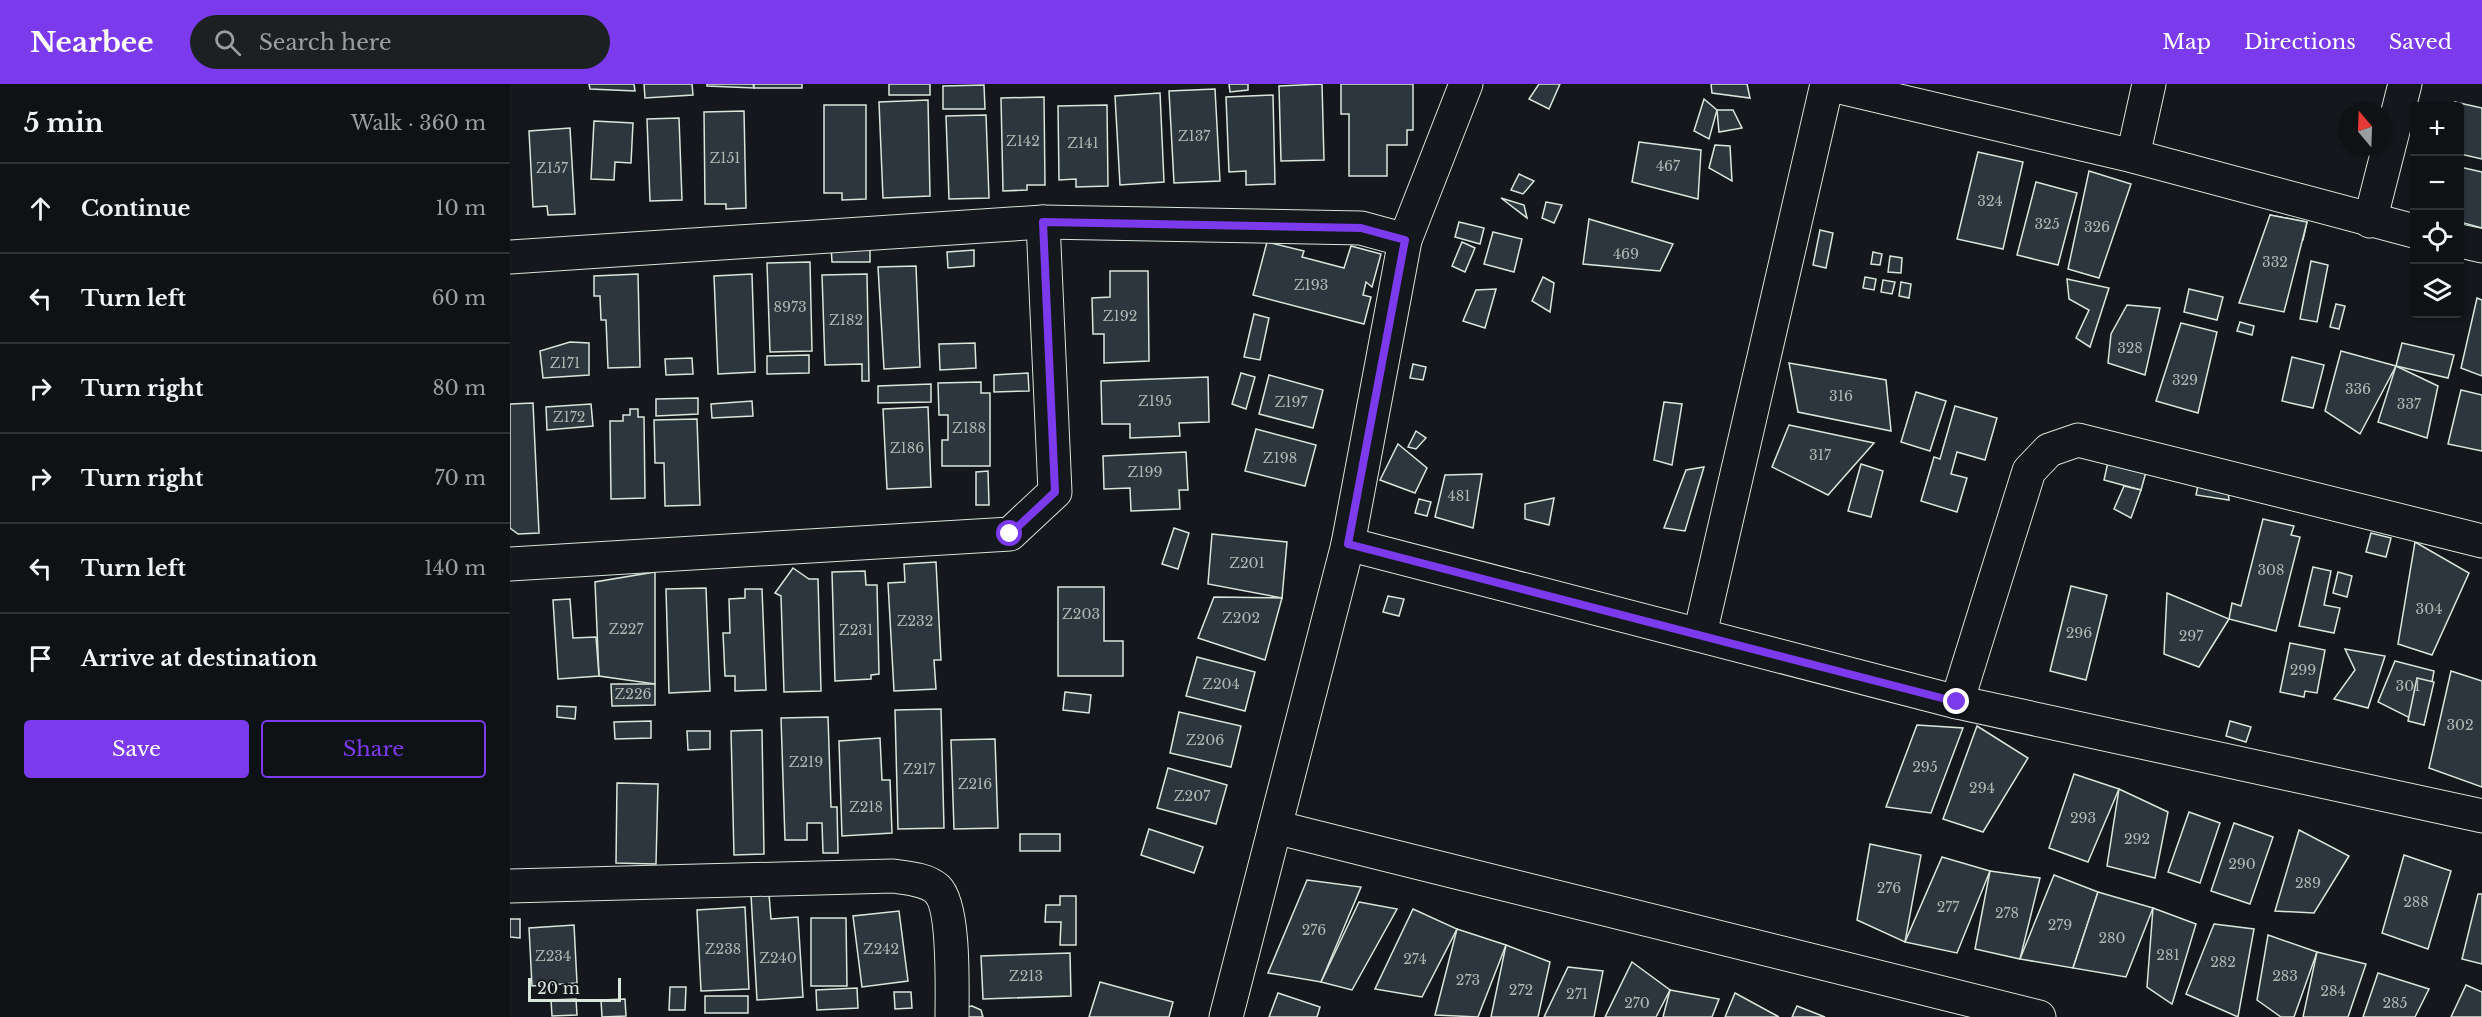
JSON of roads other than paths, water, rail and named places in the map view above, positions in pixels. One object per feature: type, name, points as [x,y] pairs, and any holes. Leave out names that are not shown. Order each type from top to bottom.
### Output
[{"type":"street","points":[[1226,1017],[1348,544],[1405,240],[1466,84]]},
{"type":"street","points":[[1700,634],[1827,84],[2133,156],[2410,230]]},
{"type":"street","points":[[2133,156],[2149,84]]},
{"type":"street","points":[[2370,221],[2405,84]]},
{"type":"street","points":[[510,257],[1043,222],[1361,228],[1405,240]]},
{"type":"street","points":[[510,564],[1010,534],[1055,492],[1043,222]]},
{"type":"street","points":[[2464,242],[2482,246]]},
{"type":"street","points":[[1957,702],[2029,471],[2049,450],[2078,440],[2482,541]]},
{"type":"street","points":[[1348,544],[1957,702],[2482,816]]},
{"type":"street","points":[[1275,827],[2039,1017]]},
{"type":"street","points":[[510,886],[893,876],[922,881],[938,890],[948,913],[952,1017]]}]
